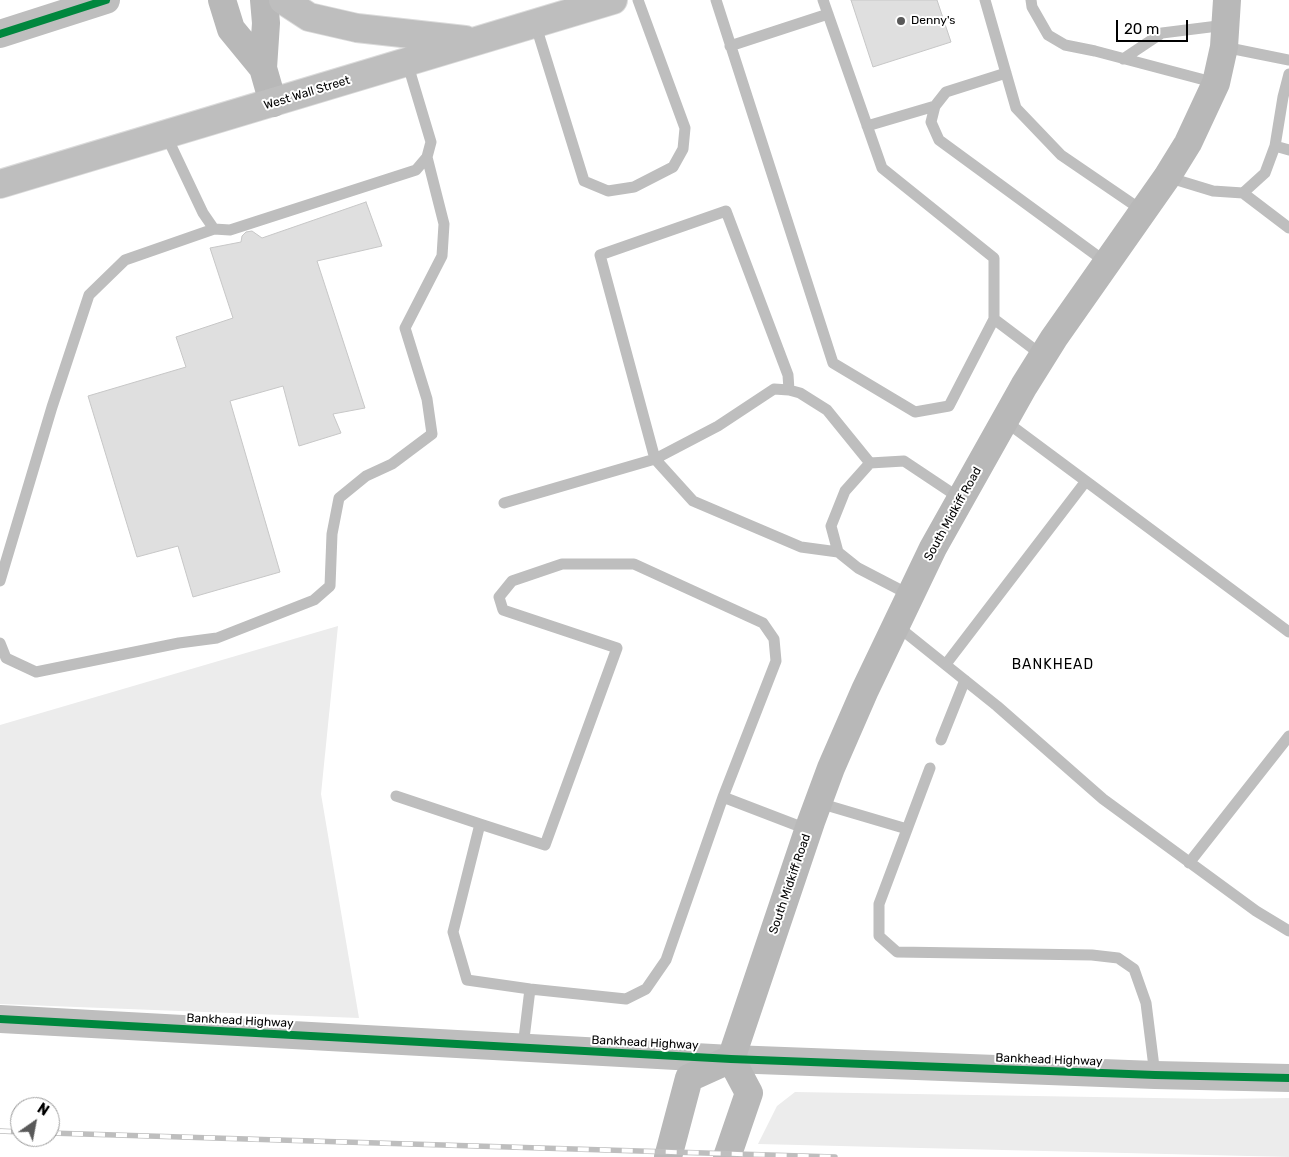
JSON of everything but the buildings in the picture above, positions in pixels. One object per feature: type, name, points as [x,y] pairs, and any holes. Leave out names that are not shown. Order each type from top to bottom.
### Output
[{"type":"main road","points":[[222,0],[231,29],[263,68]]},
{"type":"main road","points":[[264,0],[266,23],[263,68],[273,103]]},
{"type":"main road","name":"South Midkiff Road","points":[[731,1059],[767,948],[831,768],[861,698],[910,595],[933,548],[1043,356],[1167,177],[1188,143],[1216,83],[1226,24]]},
{"type":"main road","points":[[668,1157],[689,1078],[731,1059],[749,1093],[727,1157]]},
{"type":"street","points":[[0,34],[70,5],[106,0]]},
{"type":"street","points":[[283,0],[309,17],[357,28],[476,42]]},
{"type":"street","name":"West Wall Street","points":[[0,184],[613,0]]},
{"type":"street","name":"Bankhead Highway","points":[[0,1019],[731,1059],[1155,1076],[1289,1078]]},
{"type":"lane","points":[[535,23],[584,181],[608,191],[634,187],[673,167],[683,149],[685,128],[638,0]]},
{"type":"lane","points":[[716,0],[833,363],[915,412],[949,406],[994,319],[994,258],[882,168],[823,0]]},
{"type":"lane","points":[[985,0],[1016,108],[1061,155],[1143,211]]},
{"type":"lane","points":[[1031,0],[1032,7],[1048,35],[1065,45],[1123,58],[1216,83]]},
{"type":"lane","points":[[730,46],[828,14]]},
{"type":"lane","points":[[1123,58],[1162,32],[1226,24],[1289,60]]},
{"type":"lane","points":[[0,581],[52,407],[89,295],[125,260],[214,229],[230,230],[416,170],[427,157],[431,142],[408,62]]},
{"type":"lane","points":[[1006,73],[946,92],[936,106],[931,122],[939,140],[1107,263]]},
{"type":"lane","points":[[1242,193],[1265,173],[1275,146],[1289,74]]},
{"type":"lane","points":[[867,126],[936,106]]},
{"type":"lane","points":[[166,135],[203,213],[214,229]]},
{"type":"lane","points":[[1275,146],[1289,150]]},
{"type":"lane","points":[[0,643],[6,658],[36,672],[179,643],[217,638],[314,600],[330,586],[332,534],[339,498],[366,476],[392,464],[432,434],[426,399],[405,328],[442,256],[444,224],[427,157]]},
{"type":"lane","points":[[1167,177],[1213,190],[1242,193],[1289,228]]},
{"type":"lane","points":[[789,390],[788,375],[726,211],[600,255],[655,458],[692,501],[801,547],[838,552],[858,568],[910,595]]},
{"type":"lane","points":[[994,319],[1043,356]]},
{"type":"lane","points":[[504,503],[655,458],[718,426],[774,390],[800,392],[827,410],[870,463]]},
{"type":"lane","points":[[1005,421],[1289,632]]},
{"type":"lane","points":[[838,552],[831,526],[845,491],[870,463],[904,462],[961,499]]},
{"type":"lane","points":[[946,664],[1086,481]]},
{"type":"lane","points":[[396,796],[545,845],[617,648],[503,610],[499,597],[512,581],[562,564],[634,564],[763,623],[774,639],[776,661],[722,797],[666,960],[646,989],[626,999],[467,980],[453,932],[480,824]]},
{"type":"lane","points":[[896,625],[965,680],[1103,800],[1256,911],[1289,931]]},
{"type":"lane","points":[[941,740],[965,680]]},
{"type":"lane","points":[[1189,863],[1289,736]]},
{"type":"lane","points":[[930,768],[879,904],[879,936],[897,952],[1092,955],[1118,958],[1134,969],[1146,1003],[1155,1076]]},
{"type":"lane","points":[[722,797],[809,830]]},
{"type":"lane","points":[[819,803],[907,828]]},
{"type":"lane","points":[[524,1047],[530,989]]},
{"type":"shaded area","points":[[338,626],[321,794],[359,1018],[0,1004],[0,725]]},
{"type":"shaded area","points":[[795,1092],[1215,1099],[1289,1098],[1289,1157],[758,1144],[777,1106]]},
{"type":"railway","points":[[0,1131],[10,1132]]},
{"type":"railway","points":[[60,1133],[835,1157]]},
{"type":"cycle path","points":[[0,34],[106,0]]},
{"type":"cycle path","points":[[0,1019],[731,1059],[1155,1075],[1289,1078]]},
{"type":"place","name":"Denny's","points":[[901,21]]},
{"type":"district","name":"BANKHEAD","points":[[1053,665]]}]
